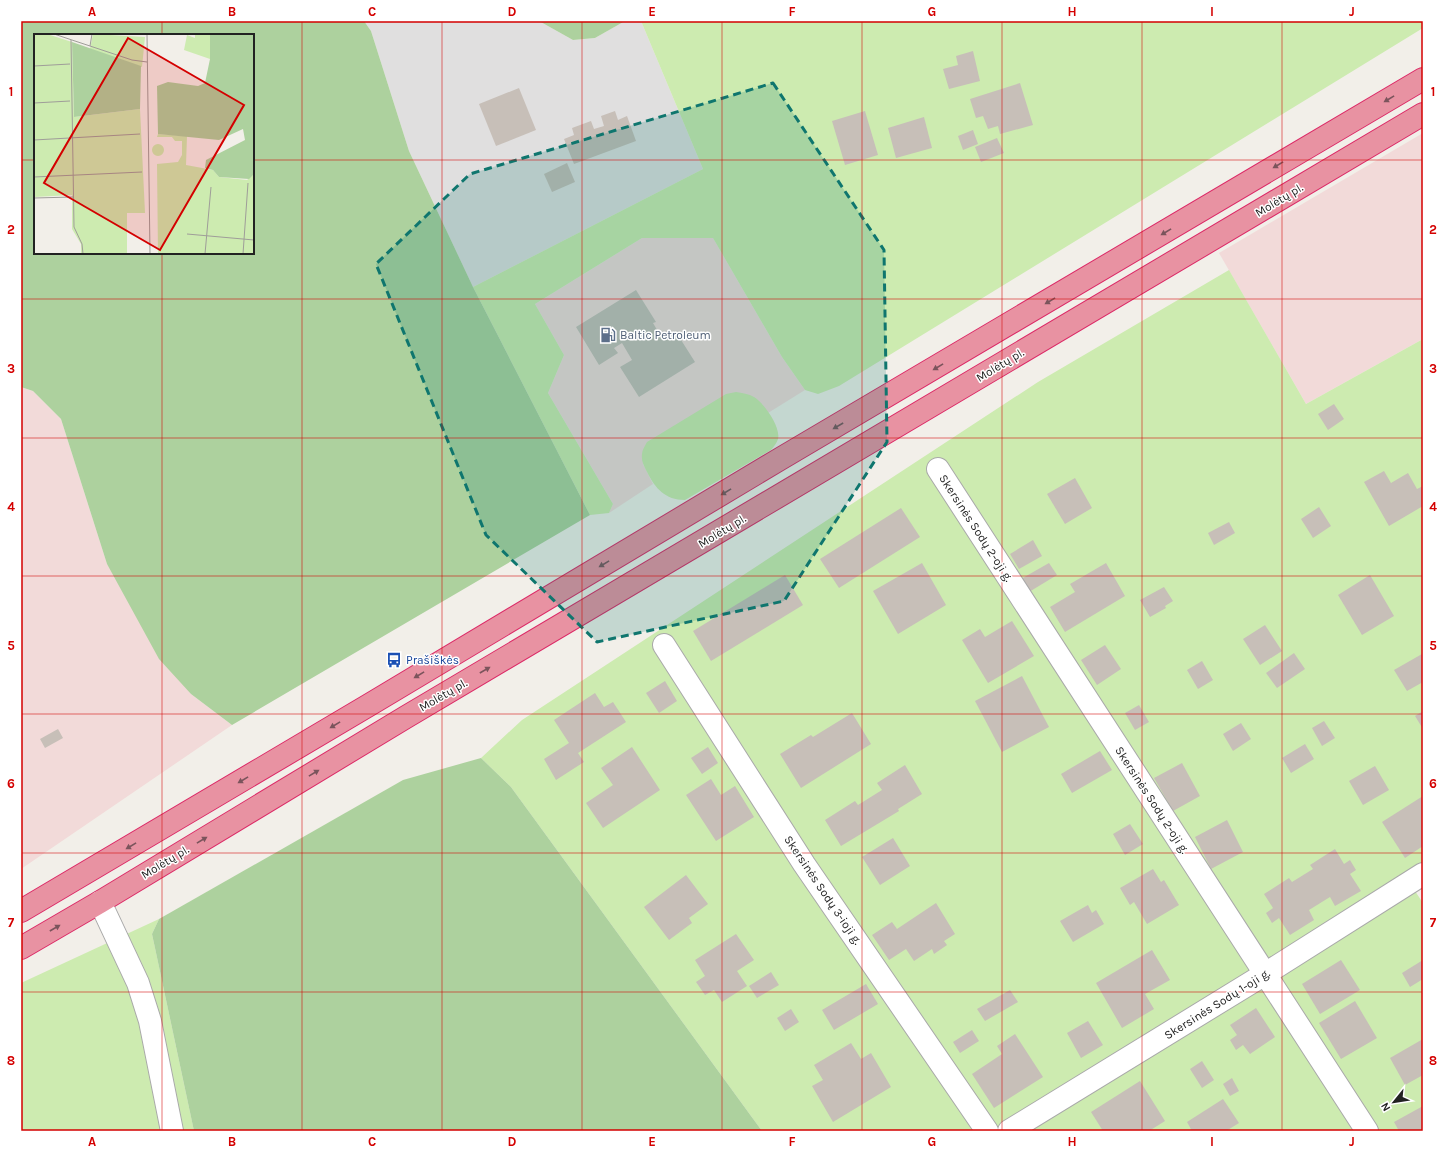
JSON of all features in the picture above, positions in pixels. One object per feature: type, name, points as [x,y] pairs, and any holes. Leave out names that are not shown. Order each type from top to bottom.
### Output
[{"type":"highway","points":[[21,911],[356,713],[780,459],[1423,79]]},
{"type":"highway","name":"Molėtų pl.","points":[[21,948],[100,902],[406,717],[1423,114]]},
{"type":"street","name":"Skersinės Sodų 2-oji g.","points":[[938,469],[1367,1131]]},
{"type":"street","name":"Skersinės Sodų 3-ioji g.","points":[[664,645],[804,864],[987,1131]]},
{"type":"street","name":"Skersinės Sodų 1-oji g.","points":[[1009,1131],[1423,875]]},
{"type":"street","points":[[100,902],[138,983],[150,1021],[172,1131]]},
{"type":"highlighted area","points":[[773,83],[884,250],[887,442],[784,601],[597,642],[486,535],[376,264],[470,174]]},
{"type":"shaded area","points":[[364,21],[539,21],[573,40],[595,38],[625,21],[641,21],[703,169],[473,287],[409,151],[371,31]]},
{"type":"shaded area","points":[[1423,133],[1423,339],[1306,404],[1219,253]]},
{"type":"shaded area","points":[[642,238],[713,238],[782,357],[805,390],[768,413],[762,404],[643,464],[653,484],[609,513],[613,504],[548,393],[564,355],[535,304]]},
{"type":"shaded area","points":[[21,387],[33,391],[61,419],[107,564],[191,694],[232,725],[21,869]]},
{"type":"green space","points":[[21,21],[364,21],[371,31],[409,151],[473,287],[590,515],[232,725],[191,694],[159,659],[107,564],[61,419],[33,391],[21,387]]},
{"type":"green space","points":[[539,21],[625,21],[595,38],[573,40]]},
{"type":"green space","points":[[641,21],[1423,21],[1423,28],[839,386],[818,394],[805,390],[782,357],[713,238],[642,238],[535,304],[564,355],[548,393],[613,504],[609,513],[590,515],[473,287],[703,169]]},
{"type":"green space","points":[[1229,270],[1306,404],[1423,339],[1423,887],[1415,891],[1423,903],[1423,1131],[762,1131],[511,787],[481,758],[522,720],[1038,382]]},
{"type":"green space","points":[[736,392],[748,394],[754,397],[767,410],[777,428],[778,440],[774,446],[771,450],[685,500],[672,498],[666,495],[657,488],[650,478],[642,461],[642,452],[647,442],[726,394]]},
{"type":"green space","points":[[481,758],[511,787],[762,1131],[194,1131],[152,934],[159,919],[403,780]]},
{"type":"green space","points":[[159,919],[152,934],[194,1131],[21,1131],[21,983]]},
{"type":"building","points":[[973,51],[980,81],[949,89],[943,69],[958,65],[956,56]]},
{"type":"building","points":[[1020,83],[1033,125],[1000,134],[998,126],[988,129],[983,116],[976,118],[970,99]]},
{"type":"building","points":[[519,88],[536,130],[496,146],[479,104]]},
{"type":"building","points":[[615,111],[618,120],[627,116],[636,141],[574,164],[564,139],[574,135],[572,128],[591,121],[594,129],[604,126],[601,116]]},
{"type":"building","points":[[865,111],[878,155],[845,165],[832,121]]},
{"type":"building","points":[[924,117],[932,148],[896,158],[888,128]]},
{"type":"building","points":[[973,130],[978,144],[963,150],[958,136]]},
{"type":"building","points":[[997,138],[1004,153],[981,162],[975,147]]},
{"type":"building","points":[[567,163],[575,182],[552,192],[544,174]]},
{"type":"building","points":[[636,290],[656,322],[653,323],[663,340],[676,332],[695,362],[639,397],[620,367],[632,360],[622,343],[614,348],[618,353],[599,365],[576,327]]},
{"type":"building","points":[[1334,404],[1344,419],[1328,430],[1318,414]]},
{"type":"building","points":[[1384,471],[1391,483],[1408,473],[1417,489],[1423,486],[1423,506],[1389,526],[1364,482]]},
{"type":"building","points":[[1075,478],[1092,508],[1065,524],[1047,494]]},
{"type":"building","points":[[1319,507],[1331,526],[1313,538],[1301,519]]},
{"type":"building","points":[[901,508],[920,537],[839,588],[820,559]]},
{"type":"building","points":[[1229,522],[1235,533],[1214,545],[1208,533]]},
{"type":"building","points":[[1033,540],[1042,556],[1019,569],[1010,554]]},
{"type":"building","points":[[922,563],[946,605],[898,634],[873,591]]},
{"type":"building","points":[[1049,563],[1057,575],[1029,592],[1021,579]]},
{"type":"building","points":[[1106,563],[1125,596],[1065,632],[1050,607],[1075,592],[1070,584]]},
{"type":"building","points":[[785,575],[803,605],[711,661],[693,631]]},
{"type":"building","points":[[1370,575],[1394,616],[1362,635],[1338,595]]},
{"type":"building","points":[[1164,587],[1173,601],[1165,606],[1166,608],[1150,617],[1140,600]]},
{"type":"building","points":[[1012,621],[1034,656],[988,683],[962,640],[980,629],[985,637]]},
{"type":"building","points":[[1265,625],[1282,651],[1260,665],[1243,639]]},
{"type":"building","points":[[1105,645],[1121,669],[1097,685],[1081,660]]},
{"type":"building","points":[[1294,653],[1305,669],[1277,688],[1266,673]]},
{"type":"building","points":[[1422,654],[1423,682],[1407,691],[1394,670]]},
{"type":"building","points":[[1202,661],[1213,680],[1198,689],[1187,670]]},
{"type":"building","points":[[1022,676],[1049,727],[1002,752],[975,701]]},
{"type":"building","points":[[665,681],[677,701],[659,713],[646,693]]},
{"type":"building","points":[[595,693],[604,707],[613,702],[626,722],[578,753],[584,762],[556,780],[544,759],[569,743],[554,720]]},
{"type":"building","points":[[1139,705],[1149,722],[1135,730],[1125,713]]},
{"type":"building","points":[[1423,711],[1423,729],[1415,716]]},
{"type":"building","points":[[852,713],[871,744],[801,788],[780,754],[811,735],[813,737]]},
{"type":"building","points":[[1324,721],[1335,738],[1322,746],[1312,728]]},
{"type":"building","points":[[1241,723],[1251,739],[1233,751],[1223,734]]},
{"type":"building","points":[[58,729],[63,738],[45,748],[40,739]]},
{"type":"building","points":[[1305,744],[1314,759],[1291,773],[1282,758]]},
{"type":"building","points":[[632,747],[660,790],[603,828],[586,803],[613,785],[601,768]]},
{"type":"building","points":[[708,747],[718,763],[702,774],[691,758]]},
{"type":"building","points":[[1100,751],[1112,770],[1072,793],[1061,774]]},
{"type":"building","points":[[1182,763],[1200,796],[1173,811],[1154,778]]},
{"type":"building","points":[[905,765],[922,794],[898,809],[899,811],[841,846],[825,820],[855,801],[858,805],[882,790],[877,783]]},
{"type":"building","points":[[1375,766],[1389,790],[1363,805],[1349,781]]},
{"type":"building","points":[[711,779],[721,795],[735,786],[754,817],[716,841],[686,795]]},
{"type":"building","points":[[1423,796],[1423,846],[1405,858],[1382,822]]},
{"type":"building","points":[[1227,820],[1243,852],[1211,869],[1195,837]]},
{"type":"building","points":[[1130,824],[1143,844],[1125,855],[1113,834]]},
{"type":"building","points":[[893,838],[910,866],[880,885],[862,857]]},
{"type":"building","points":[[1335,849],[1344,864],[1350,860],[1356,870],[1350,874],[1361,891],[1335,906],[1330,897],[1309,910],[1314,920],[1290,935],[1279,918],[1272,923],[1266,913],[1273,908],[1264,894],[1289,878],[1292,882],[1313,869],[1310,865]]},
{"type":"building","points":[[1153,869],[1161,882],[1164,880],[1179,905],[1147,924],[1134,902],[1130,905],[1120,888]]},
{"type":"building","points":[[686,875],[708,904],[689,918],[692,923],[669,940],[644,907]]},
{"type":"building","points":[[936,903],[955,934],[944,941],[947,945],[934,954],[932,949],[914,961],[906,949],[889,960],[872,935],[892,922],[897,929]]},
{"type":"building","points":[[1088,905],[1092,913],[1096,910],[1104,924],[1073,942],[1060,921]]},
{"type":"building","points":[[736,934],[754,960],[737,971],[747,986],[722,1002],[714,990],[705,995],[696,982],[705,976],[695,960]]},
{"type":"building","points":[[1152,950],[1170,980],[1145,994],[1154,1009],[1122,1028],[1096,983]]},
{"type":"building","points":[[1341,960],[1360,990],[1320,1014],[1302,984]]},
{"type":"building","points":[[1423,960],[1423,979],[1410,987],[1402,973]]},
{"type":"building","points":[[771,972],[779,985],[757,998],[749,986]]},
{"type":"building","points":[[866,984],[878,1004],[834,1030],[822,1010]]},
{"type":"building","points":[[1010,990],[1018,1002],[985,1021],[977,1009]]},
{"type":"building","points":[[1355,1001],[1377,1038],[1341,1059],[1319,1023]]},
{"type":"building","points":[[1256,1008],[1275,1037],[1250,1054],[1243,1045],[1236,1050],[1230,1040],[1237,1035],[1230,1025]]},
{"type":"building","points":[[791,1009],[799,1022],[785,1031],[777,1018]]},
{"type":"building","points":[[1088,1021],[1103,1045],[1081,1058],[1067,1033]]},
{"type":"building","points":[[972,1030],[979,1041],[960,1053],[953,1042]]},
{"type":"building","points":[[1015,1034],[1043,1077],[994,1108],[972,1074],[1002,1054],[997,1046]]},
{"type":"building","points":[[1423,1039],[1423,1075],[1405,1085],[1390,1058]]},
{"type":"building","points":[[851,1043],[861,1059],[871,1053],[891,1087],[833,1122],[812,1086],[823,1080],[814,1065]]},
{"type":"building","points":[[1202,1061],[1214,1080],[1202,1088],[1190,1069]]},
{"type":"building","points":[[1232,1078],[1239,1091],[1230,1096],[1223,1084]]},
{"type":"building","points":[[1140,1081],[1165,1121],[1149,1131],[1103,1131],[1091,1112]]},
{"type":"building","points":[[1223,1099],[1239,1123],[1226,1131],[1192,1131],[1187,1122]]},
{"type":"building","points":[[1423,1106],[1423,1131],[1399,1131],[1394,1122]]},
{"type":"place","name":"Baltic Petroleum","points":[[608,335]]},
{"type":"place","name":"Prašiškės","points":[[394,660]]}]
